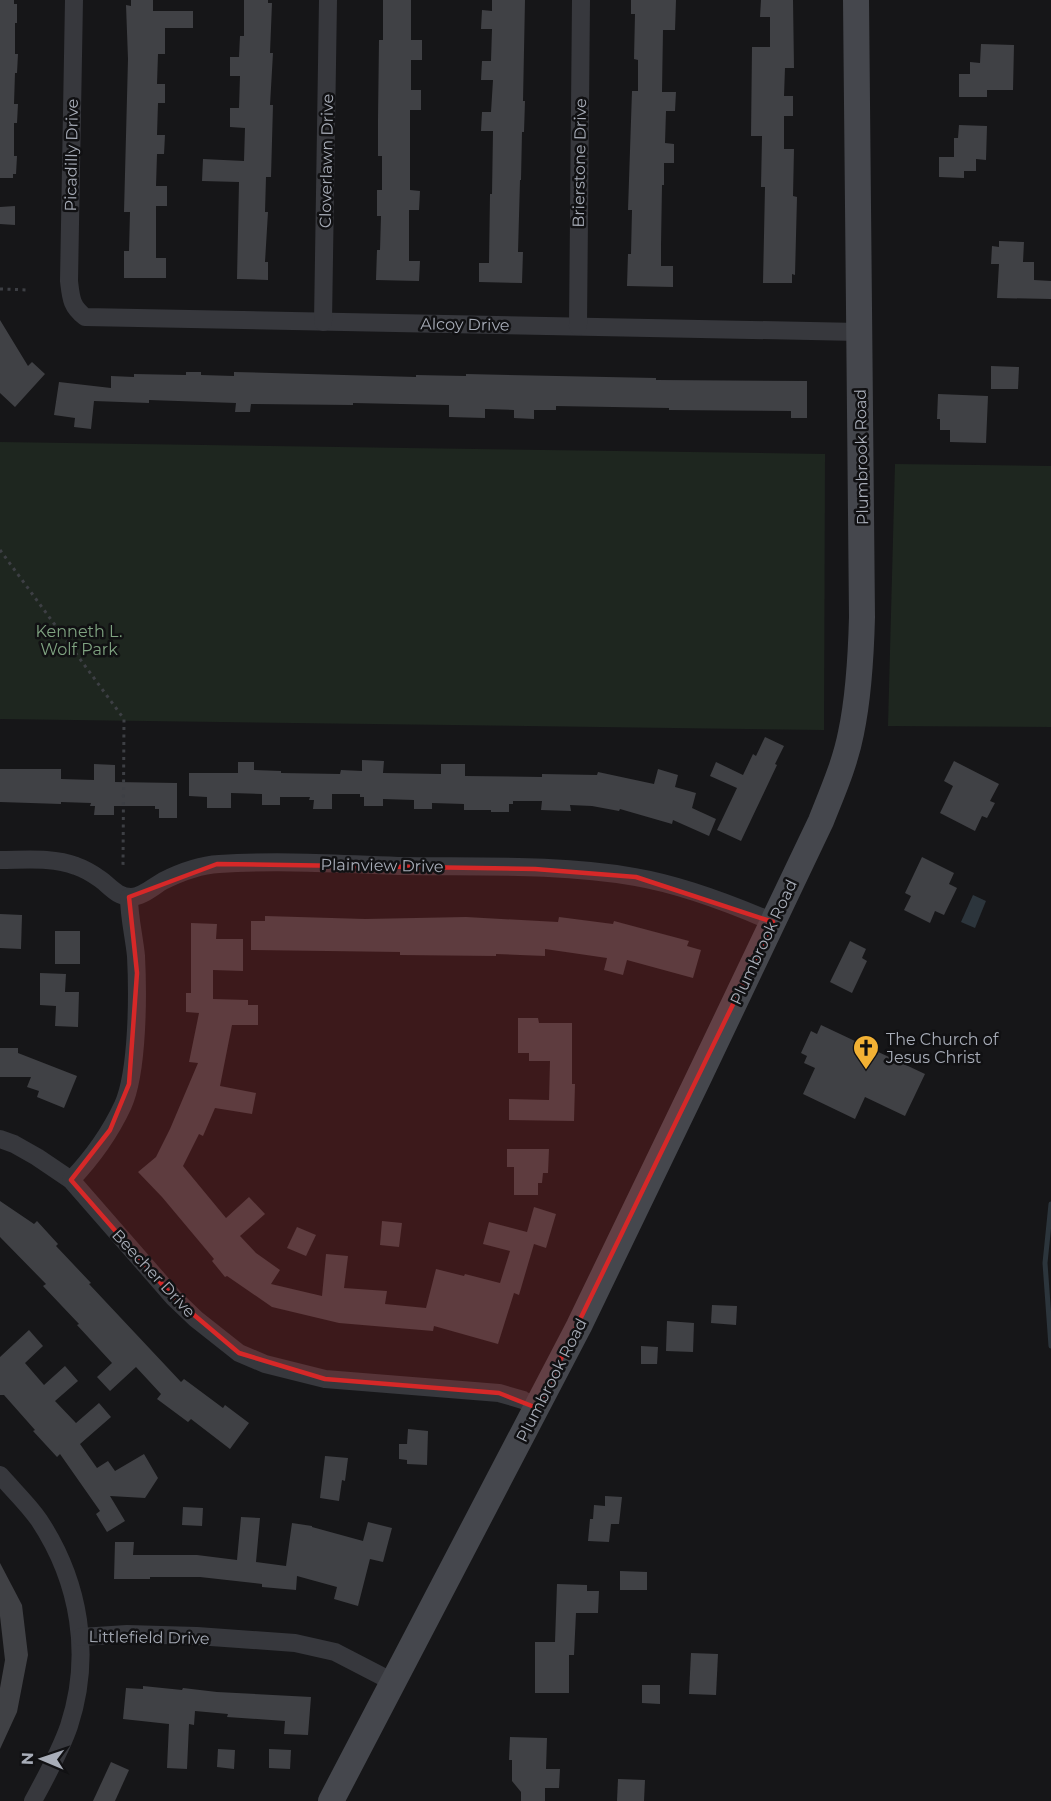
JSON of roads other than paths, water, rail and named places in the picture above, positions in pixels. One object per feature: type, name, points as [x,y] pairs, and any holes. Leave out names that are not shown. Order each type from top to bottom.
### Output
[{"type":"street","name":"Picadilly Drive","points":[[74,0],[69,281],[75,309]]},
{"type":"street","name":"Cloverlawn Drive","points":[[323,322],[328,0]]},
{"type":"street","name":"Brierstone Drive","points":[[578,326],[581,0]]},
{"type":"street","name":"Plumbrook Road","points":[[332,1801],[609,1265],[821,821],[851,735],[860,666],[862,617],[856,0]]},
{"type":"street","name":"Alcoy Drive","points":[[75,309],[85,317],[859,332]]},
{"type":"street","points":[[0,860],[43,860],[66,863],[92,874],[116,893],[129,897],[137,973],[135,1044],[129,1084],[124,1104],[110,1130],[86,1165],[71,1180]]},
{"type":"street","name":"Plainview Drive","points":[[129,897],[145,892],[165,880],[217,864],[299,863],[535,869],[600,873],[657,882],[733,905],[773,922]]},
{"type":"street","name":"Beecher Drive","points":[[0,1139],[14,1143],[30,1152],[71,1180],[174,1298],[196,1319],[239,1353],[265,1364],[326,1379],[499,1393],[523,1400],[537,1408]]},
{"type":"street","name":"Littlefield Drive","points":[[0,1476],[38,1518],[54,1545],[69,1580],[81,1637],[127,1634],[295,1643],[335,1652],[393,1682]]},
{"type":"street","points":[[33,1801],[69,1726],[80,1676],[81,1637]]},
{"type":"waterway","points":[[1051,1204],[1045,1263],[1051,1346]]},
{"type":"place","name":"The Church of Jesus Christ","points":[[866,1071]]},
{"type":"park label","name":"Kenneth L. Wolf Park","points":[[79,640]]}]
